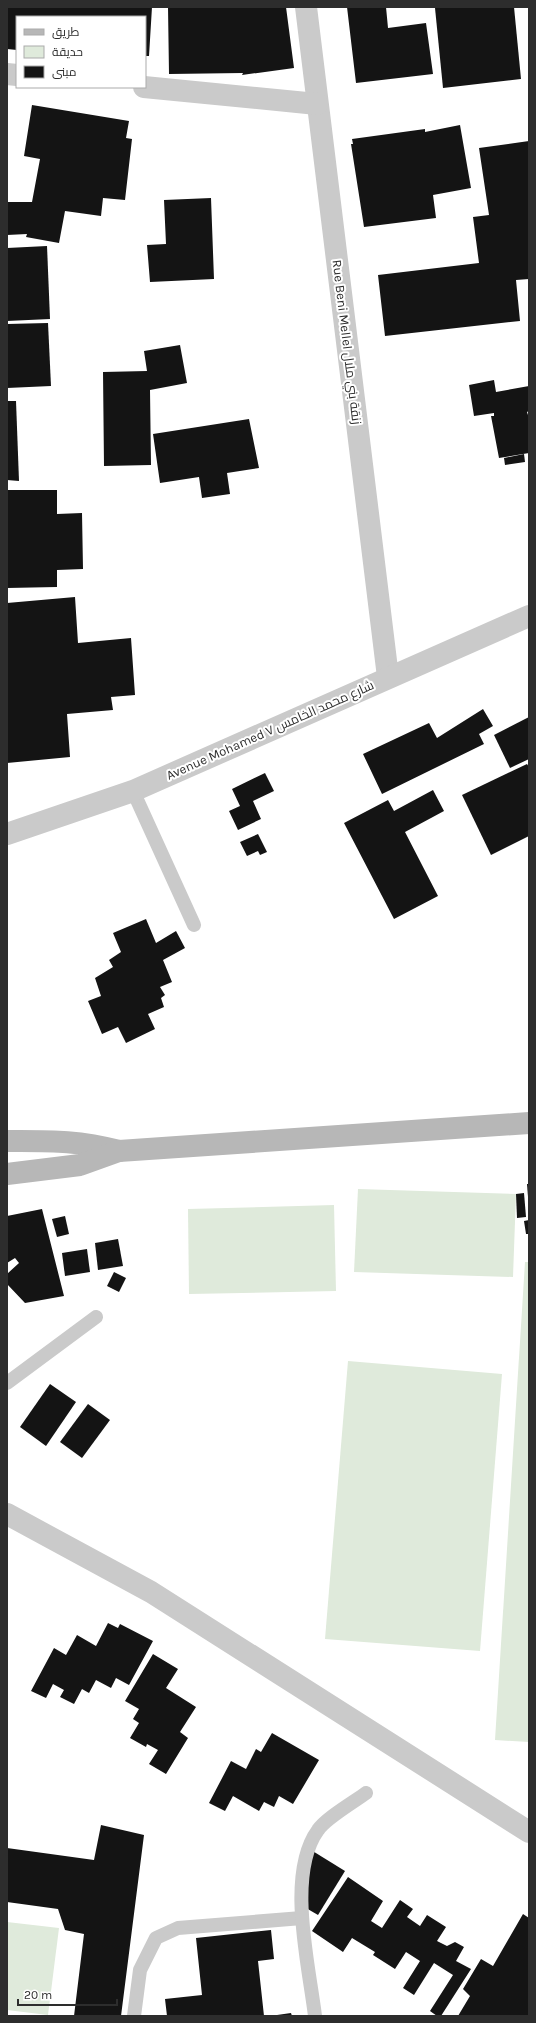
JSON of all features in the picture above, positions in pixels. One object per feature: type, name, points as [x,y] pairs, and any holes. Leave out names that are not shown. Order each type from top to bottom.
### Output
[{"type":"main road","points":[[7,1174],[64,1168],[94,1161],[119,1151],[529,1123]]},
{"type":"main road","points":[[7,1142],[63,1140],[95,1145],[119,1151]]},
{"type":"street","name":"Rue Beni Mellel زنقة بني ملال","points":[[306,7],[388,677]]},
{"type":"street","points":[[146,87],[317,104]]},
{"type":"street","name":"Avenue Mohamed V شارع محمد الخامس","points":[[7,834],[133,791],[271,732],[388,677],[529,616]]},
{"type":"street","points":[[7,1514],[151,1592],[529,1832]]},
{"type":"lane","points":[[133,791],[194,925]]},
{"type":"lane","points":[[7,1382],[96,1317]]},
{"type":"lane","points":[[315,2016],[302,1918],[302,1876],[308,1847],[318,1828],[366,1793]]},
{"type":"lane","points":[[134,2016],[140,1970],[156,1938],[178,1928],[302,1918]]},
{"type":"green space","points":[[358,1189],[516,1194],[513,1277],[354,1272]]},
{"type":"green space","points":[[334,1205],[336,1291],[189,1294],[188,1209]]},
{"type":"green space","points":[[525,1262],[529,1262],[529,1742],[495,1740]]},
{"type":"green space","points":[[348,1361],[502,1374],[480,1651],[325,1639]]},
{"type":"green space","points":[[7,1922],[59,1928],[48,2015],[7,2010]]},
{"type":"building","points":[[7,7],[152,7],[149,56],[146,56],[146,16],[16,16],[16,50],[7,49]]},
{"type":"building","points":[[168,7],[286,7],[294,68],[242,75],[243,73],[169,74]]},
{"type":"building","points":[[347,7],[386,7],[388,28],[426,23],[433,74],[356,83]]},
{"type":"building","points":[[514,7],[521,79],[443,88],[435,8]]},
{"type":"building","points":[[32,105],[129,121],[126,138],[132,139],[125,200],[103,198],[101,216],[65,211],[59,243],[26,237],[27,234],[7,235],[7,202],[32,202],[40,159],[24,156]]},
{"type":"building","points":[[460,125],[471,188],[433,195],[436,218],[364,227],[351,144],[353,144],[352,139],[425,129],[425,132]]},
{"type":"building","points":[[529,141],[529,279],[516,280],[520,321],[385,336],[378,275],[479,263],[473,217],[489,215],[479,148]]},
{"type":"building","points":[[211,198],[214,279],[150,282],[147,245],[166,244],[164,200]]},
{"type":"building","points":[[47,246],[50,319],[7,321],[7,248]]},
{"type":"building","points":[[48,323],[51,386],[7,388],[7,324]]},
{"type":"building","points":[[180,345],[187,383],[150,390],[151,465],[104,466],[103,372],[147,371],[144,351]]},
{"type":"building","points":[[494,380],[496,392],[529,386],[529,411],[527,412],[529,418],[529,453],[499,458],[491,416],[494,416],[494,413],[474,416],[469,385]]},
{"type":"building","points":[[7,401],[16,401],[19,481],[7,480]]},
{"type":"building","points":[[249,419],[259,468],[227,473],[230,494],[202,498],[199,477],[160,483],[153,434]]},
{"type":"building","points":[[524,454],[525,462],[505,465],[504,458]]},
{"type":"building","points":[[7,490],[57,490],[57,514],[82,513],[83,569],[57,570],[57,587],[7,588]]},
{"type":"building","points":[[75,597],[78,643],[131,638],[135,695],[111,697],[113,710],[67,714],[70,757],[7,763],[7,603]]},
{"type":"building","points":[[483,709],[493,726],[479,734],[484,744],[382,794],[363,754],[429,723],[437,738]]},
{"type":"building","points":[[529,717],[529,759],[510,768],[494,735]]},
{"type":"building","points":[[527,764],[529,767],[529,836],[491,855],[462,795]]},
{"type":"building","points":[[265,773],[274,791],[253,801],[261,819],[238,830],[229,811],[240,806],[232,789]]},
{"type":"building","points":[[433,790],[444,811],[405,832],[438,896],[394,919],[344,823],[388,800],[394,811]]},
{"type":"building","points":[[258,834],[267,852],[260,855],[258,851],[247,856],[240,842]]},
{"type":"building","points":[[146,919],[156,943],[176,931],[185,948],[163,960],[172,982],[160,987],[165,995],[161,998],[164,1007],[148,1014],[155,1029],[126,1043],[118,1027],[102,1034],[88,1001],[101,996],[95,978],[113,967],[109,960],[121,952],[113,933]]},
{"type":"building","points":[[527,1184],[529,1184],[529,1197],[528,1197]]},
{"type":"building","points":[[524,1193],[526,1217],[517,1218],[516,1194]]},
{"type":"building","points":[[42,1209],[64,1296],[25,1303],[7,1284],[7,1274],[19,1263],[15,1258],[7,1263],[7,1216]]},
{"type":"building","points":[[65,1216],[69,1234],[57,1237],[52,1219]]},
{"type":"building","points":[[529,1220],[529,1234],[526,1234],[524,1221]]},
{"type":"building","points":[[118,1239],[123,1266],[98,1270],[95,1243]]},
{"type":"building","points":[[87,1249],[90,1272],[65,1276],[62,1253]]},
{"type":"building","points":[[114,1272],[126,1278],[119,1292],[107,1286]]},
{"type":"building","points":[[50,1384],[76,1402],[46,1446],[20,1427]]},
{"type":"building","points":[[88,1404],[110,1420],[82,1458],[60,1442]]},
{"type":"building","points":[[108,1623],[118,1628],[120,1624],[153,1641],[129,1685],[116,1678],[111,1688],[96,1680],[89,1693],[82,1689],[74,1704],[60,1697],[64,1690],[53,1684],[46,1698],[31,1691],[54,1648],[66,1655],[77,1635],[96,1646]]},
{"type":"building","points":[[153,1654],[178,1669],[166,1688],[196,1707],[180,1732],[188,1738],[166,1774],[149,1764],[158,1750],[147,1744],[146,1747],[130,1738],[139,1723],[133,1719],[139,1709],[125,1701]]},
{"type":"building","points":[[272,1733],[319,1760],[293,1804],[279,1796],[274,1807],[264,1802],[259,1811],[233,1796],[225,1811],[209,1803],[231,1761],[246,1769],[256,1749],[261,1752]]},
{"type":"building","points":[[101,1825],[144,1835],[121,2016],[74,2016],[84,1934],[65,1930],[58,1909],[7,1902],[7,1848],[94,1860]]},
{"type":"building","points":[[311,1850],[345,1871],[318,1915],[306,1908]]},
{"type":"building","points":[[348,1877],[383,1901],[371,1921],[382,1928],[400,1900],[413,1909],[407,1917],[420,1926],[427,1915],[446,1927],[437,1941],[447,1946],[455,1942],[464,1947],[456,1961],[471,1969],[441,2016],[437,2016],[430,2011],[453,1975],[434,1963],[414,1995],[403,1988],[420,1961],[406,1952],[395,1969],[373,1955],[375,1952],[352,1938],[343,1952],[312,1931]]},
{"type":"building","points":[[523,1914],[529,1918],[529,2016],[458,2016],[470,1996],[463,1989],[481,1959],[493,1966]]},
{"type":"building","points":[[271,1930],[274,1959],[258,1961],[264,2016],[167,2016],[165,1999],[202,1995],[196,1938]]},
{"type":"building","points":[[291,2013],[292,2016],[277,2016],[277,2015]]}]
